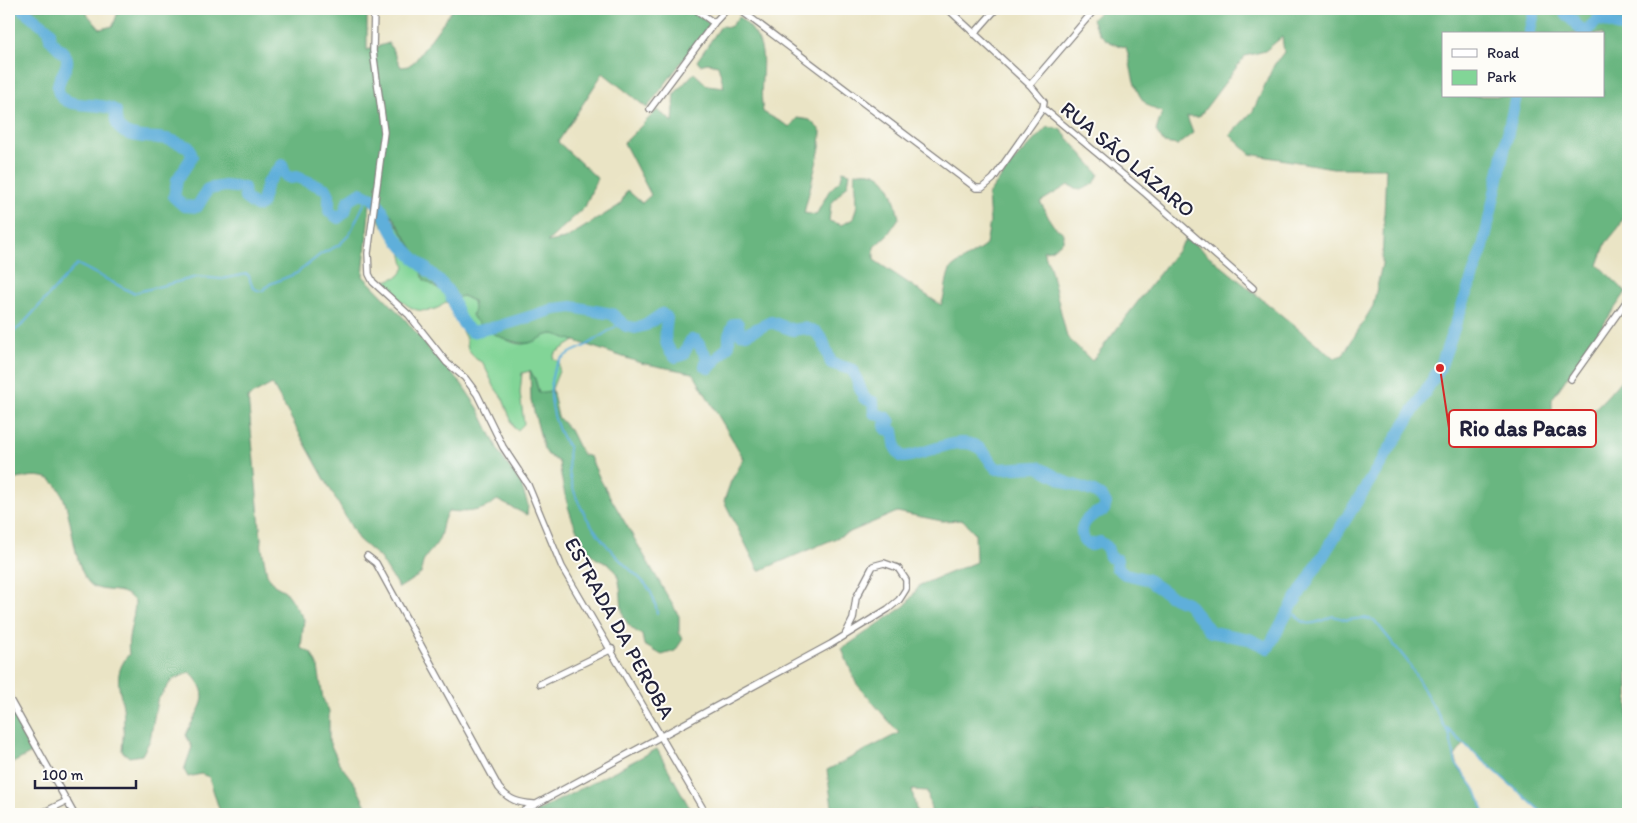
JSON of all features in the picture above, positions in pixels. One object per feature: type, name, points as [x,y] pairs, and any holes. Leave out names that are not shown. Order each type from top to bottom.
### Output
[{"type":"street","name":"ESTRADA DA PEROBA","points":[[374,9],[373,51],[384,132],[368,253],[368,268],[373,282],[409,315],[447,364],[464,378],[477,394],[504,446],[528,485],[562,567],[612,649],[706,814]]},
{"type":"street","points":[[695,9],[714,23]]},
{"type":"street","points":[[650,109],[714,23],[727,9]]},
{"type":"street","points":[[739,9],[976,188],[988,185],[1043,108]]},
{"type":"street","name":"RUA SÃO LÁZARO","points":[[948,9],[1030,86],[1044,102],[1043,108],[1252,286]]},
{"type":"street","points":[[974,34],[996,9]]},
{"type":"street","points":[[1030,86],[1095,9]]},
{"type":"street","points":[[1571,379],[1628,299]]},
{"type":"street","points":[[368,556],[376,563],[499,788],[507,797],[515,802],[536,804]]},
{"type":"street","points":[[518,814],[662,736],[845,635],[888,610],[899,600],[906,589],[906,580],[898,568],[884,563],[873,566],[856,598],[853,619],[845,635]]},
{"type":"street","points":[[540,684],[612,649]]},
{"type":"street","points":[[9,698],[74,814]]},
{"type":"street","points":[[40,814],[67,801]]},
{"type":"green space","points":[[9,9],[86,9],[87,14],[100,29],[113,26],[119,9],[367,9],[367,50],[389,43],[401,67],[408,66],[415,61],[453,9],[690,9],[710,24],[647,108],[603,73],[558,142],[597,178],[585,207],[547,242],[565,239],[620,205],[627,190],[642,203],[651,195],[624,143],[657,110],[673,122],[675,93],[694,73],[707,85],[724,87],[718,65],[707,63],[700,65],[697,61],[721,26],[730,27],[739,17],[751,28],[758,39],[761,50],[763,61],[763,112],[790,127],[797,118],[810,120],[821,131],[820,148],[804,213],[816,215],[829,191],[841,179],[843,171],[850,173],[848,184],[831,204],[829,221],[841,225],[853,219],[857,205],[855,173],[875,173],[882,177],[891,191],[899,218],[888,234],[874,247],[874,260],[941,305],[950,270],[986,245],[990,222],[988,195],[1011,164],[1047,127],[1060,129],[1099,174],[1094,184],[1080,190],[1068,185],[1040,202],[1051,223],[1063,234],[1063,241],[1051,250],[1043,251],[1050,267],[1067,337],[1092,361],[1187,238],[1334,358],[1343,355],[1373,306],[1382,264],[1386,168],[1333,168],[1250,154],[1230,135],[1253,111],[1274,65],[1284,52],[1282,37],[1265,51],[1245,56],[1199,117],[1187,117],[1193,133],[1178,145],[1164,143],[1156,131],[1162,112],[1152,108],[1139,95],[1135,86],[1126,47],[1114,44],[1104,38],[1097,30],[1092,19],[1102,9],[1628,9],[1628,176],[1625,178],[1628,208],[1619,227],[1606,243],[1598,265],[1626,292],[1552,399],[1552,414],[1559,427],[1578,422],[1597,407],[1628,372],[1628,814],[1544,814],[1464,744],[1455,756],[1459,769],[1477,792],[1485,814],[932,814],[927,791],[912,790],[917,814],[864,814],[861,810],[855,814],[833,814],[827,770],[899,733],[856,683],[842,649],[906,605],[920,585],[976,562],[975,533],[963,520],[942,521],[897,512],[759,571],[724,501],[731,481],[744,459],[693,373],[641,363],[554,334],[529,343],[522,343],[506,339],[489,331],[481,326],[472,315],[474,309],[473,301],[463,296],[455,298],[424,280],[413,249],[393,217],[371,191],[363,276],[404,318],[434,355],[461,383],[478,408],[500,454],[521,484],[528,505],[527,515],[497,500],[486,507],[474,511],[449,511],[438,541],[424,561],[421,574],[399,588],[380,558],[358,539],[272,384],[248,397],[262,549],[267,574],[274,585],[285,591],[304,619],[301,648],[311,653],[318,667],[323,699],[329,711],[329,741],[339,763],[355,784],[370,814],[223,814],[219,809],[209,777],[201,774],[188,777],[184,770],[192,747],[186,735],[202,703],[203,696],[202,689],[190,672],[172,680],[157,701],[150,740],[142,755],[129,757],[122,751],[124,718],[119,674],[129,654],[128,647],[135,601],[122,592],[97,588],[89,583],[82,572],[67,509],[56,484],[47,478],[37,476],[9,481],[9,181],[11,175],[9,173]]},
{"type":"green space","points":[[380,200],[413,249],[416,263],[436,287],[445,294],[463,296],[473,301],[475,308],[485,323],[499,335],[507,340],[522,344],[550,334],[576,340],[555,353],[553,358],[559,362],[559,371],[551,391],[539,393],[535,379],[530,371],[522,373],[520,393],[524,424],[518,430],[514,428],[503,399],[495,388],[483,363],[476,359],[468,349],[466,339],[448,303],[445,302],[439,307],[430,310],[416,310],[405,304],[386,288],[386,281],[399,276],[405,268],[400,248],[380,221],[378,208]]},
{"type":"green space","points":[[530,370],[539,393],[552,389],[558,417],[570,430],[582,454],[590,457],[601,481],[679,616],[679,633],[683,639],[675,651],[662,655],[644,645],[642,635],[633,629],[623,615],[616,572],[608,564],[592,555],[579,534],[566,499],[559,462],[548,455],[544,449],[531,400]]},
{"type":"green space","points":[[9,706],[35,751],[9,765]]},
{"type":"green space","points":[[657,749],[693,814],[532,814]]},
{"type":"waterway","points":[[22,9],[50,31],[50,39],[66,56],[67,65],[58,83],[59,93],[63,98],[76,104],[101,106],[116,111],[116,121],[119,128],[132,135],[169,140],[189,147],[192,157],[177,180],[174,197],[184,206],[197,207],[208,189],[225,186],[244,188],[245,198],[256,206],[261,205],[267,183],[282,165],[286,176],[290,178],[297,177],[326,189],[329,195],[329,211],[338,218],[345,212],[348,201],[360,193],[367,195],[380,207],[404,248],[448,291],[459,317],[472,332],[500,326],[555,309],[572,307],[612,314],[626,326],[635,328],[646,325],[662,314],[667,318],[666,344],[672,353],[676,357],[683,355],[691,340],[696,340],[707,357],[705,366],[709,368],[729,345],[729,335],[734,324],[738,324],[740,333],[746,334],[771,322],[793,330],[804,328],[816,332],[823,341],[831,363],[853,370],[864,398],[873,402],[874,413],[887,418],[890,422],[885,425],[886,429],[893,431],[896,449],[902,457],[949,445],[968,443],[982,451],[997,469],[1038,467],[1068,483],[1092,491],[1101,496],[1106,503],[1104,510],[1089,518],[1083,526],[1082,531],[1085,542],[1091,545],[1100,542],[1107,547],[1110,557],[1117,560],[1116,567],[1125,574],[1146,579],[1169,595],[1187,603],[1211,632],[1249,639],[1268,648],[1286,615],[1440,368],[1483,247],[1516,98]]},
{"type":"waterway","points":[[1529,32],[1535,9]]},
{"type":"waterway","points":[[1562,9],[1583,32]]},
{"type":"waterway","points":[[1587,32],[1598,19],[1628,29]]},
{"type":"waterway","points":[[9,335],[21,326],[77,264],[133,293],[197,277],[222,279],[247,274],[252,286],[256,290],[262,291],[270,284],[297,273],[321,254],[339,245],[349,235],[368,196]]},
{"type":"waterway","points":[[623,322],[560,360],[552,380],[552,404],[558,428],[569,447],[568,464],[571,480],[583,511],[591,525],[612,552],[650,590],[657,613]]},
{"type":"waterway","points":[[1291,607],[1300,619],[1309,624],[1320,622],[1333,616],[1347,620],[1364,618],[1374,620],[1408,662],[1449,734],[1456,763],[1477,792],[1485,814]]},
{"type":"waterway","points":[[1446,728],[1544,814]]},
{"type":"place","name":"Rio das Pacas","points":[[1440,368]]}]
